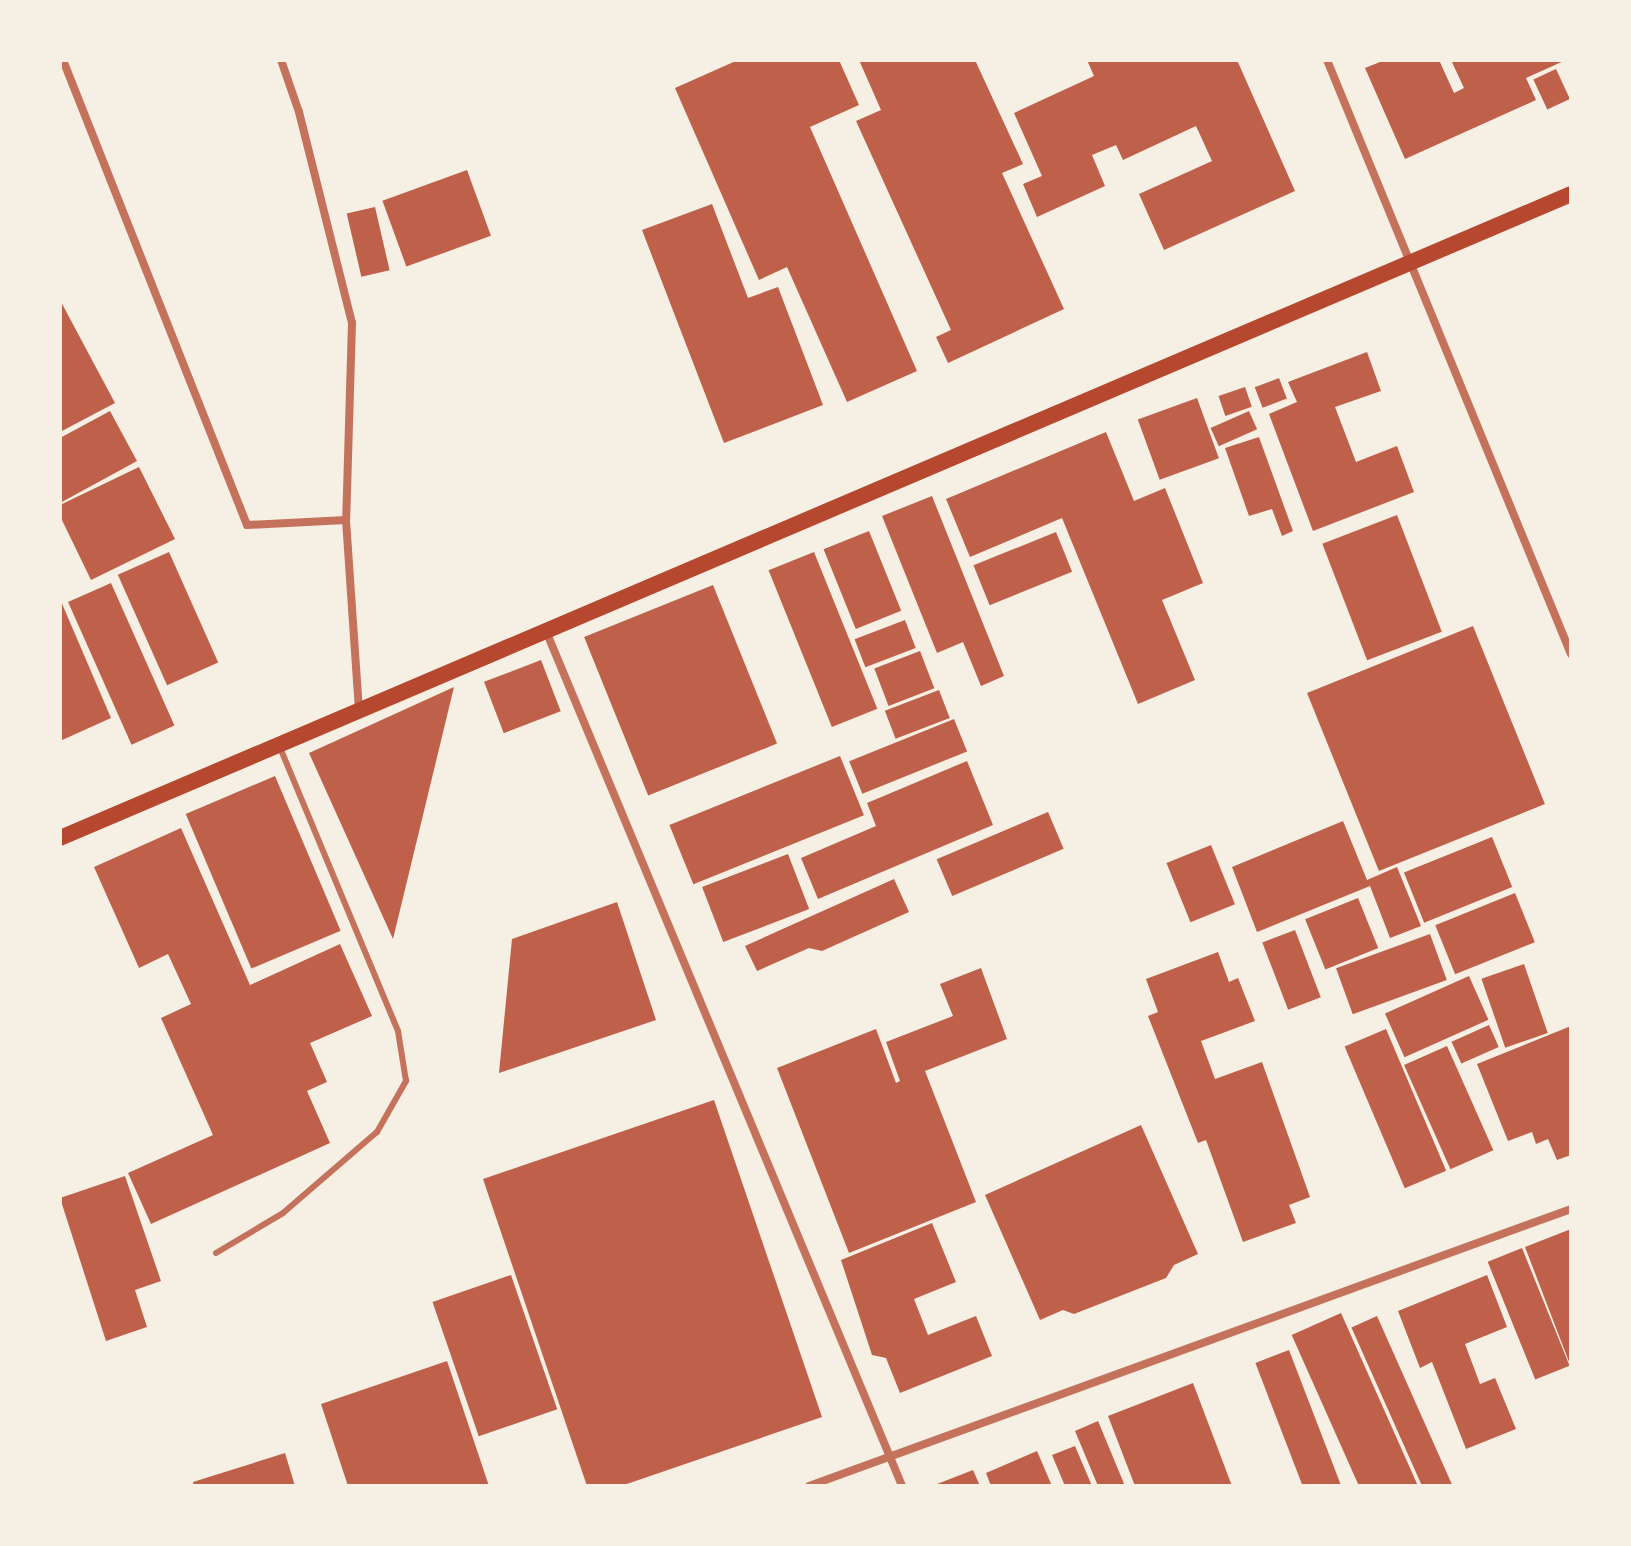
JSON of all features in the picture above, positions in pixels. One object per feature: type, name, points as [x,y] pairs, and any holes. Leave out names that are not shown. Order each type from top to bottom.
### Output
[{"type":"main road","points":[[60,838],[1571,194]]},
{"type":"street","points":[[63,60],[247,525],[346,520]]},
{"type":"street","points":[[281,60],[299,112],[352,323],[346,520],[359,710]]},
{"type":"street","points":[[1327,60],[1571,654]]},
{"type":"street","points":[[546,631],[892,1454],[902,1486]]},
{"type":"street","points":[[809,1486],[1571,1209]]},
{"type":"lane","points":[[216,1253],[283,1213],[377,1132],[406,1081],[398,1031],[279,745]]},
{"type":"building","points":[[738,60],[839,60],[859,105],[810,127],[917,371],[847,402],[787,267],[759,280],[675,88]]},
{"type":"building","points":[[859,60],[975,60],[1023,164],[1002,173],[1064,309],[948,363],[936,337],[951,330],[856,121],[881,110]]},
{"type":"building","points":[[1087,60],[1237,60],[1295,191],[1164,250],[1139,194],[1212,161],[1196,126],[1123,160],[1116,145],[1092,155],[1105,186],[1037,217],[1023,184],[1042,176],[1014,113],[1094,76]]},
{"type":"building","points":[[1385,60],[1439,60],[1454,93],[1464,88],[1451,60],[1566,60],[1526,78],[1536,100],[1405,159],[1365,68]]},
{"type":"building","points":[[1556,69],[1570,99],[1547,109],[1533,80]]},
{"type":"building","points":[[467,170],[491,236],[406,267],[382,201]]},
{"type":"building","points":[[712,204],[748,298],[778,287],[823,405],[724,443],[642,230]]},
{"type":"building","points":[[375,207],[390,270],[361,277],[347,214]]},
{"type":"building","points":[[60,300],[115,403],[60,432]]},
{"type":"building","points":[[1367,352],[1381,391],[1335,407],[1356,462],[1397,446],[1414,492],[1313,531],[1269,414],[1297,402],[1288,382]]},
{"type":"building","points":[[1279,378],[1287,399],[1263,408],[1255,387]]},
{"type":"building","points":[[1245,387],[1252,407],[1225,416],[1219,396]]},
{"type":"building","points":[[1197,398],[1219,458],[1160,480],[1138,420]]},
{"type":"building","points":[[110,411],[137,461],[60,503],[60,438]]},
{"type":"building","points":[[1249,411],[1257,429],[1219,446],[1211,428]]},
{"type":"building","points":[[1106,432],[1134,501],[1165,488],[1203,583],[1162,600],[1195,680],[1138,704],[1062,518],[970,557],[946,499]]},
{"type":"building","points":[[1259,437],[1293,531],[1282,536],[1272,509],[1249,516],[1225,448]]},
{"type":"building","points":[[139,467],[175,539],[91,580],[60,516],[60,505]]},
{"type":"building","points":[[932,496],[1004,676],[981,686],[963,642],[937,653],[882,516]]},
{"type":"building","points":[[1397,515],[1442,632],[1367,660],[1322,544]]},
{"type":"building","points":[[869,531],[901,611],[856,629],[824,549]]},
{"type":"building","points":[[1056,532],[1072,572],[990,605],[973,565]]},
{"type":"building","points":[[169,552],[218,663],[167,685],[118,575]]},
{"type":"building","points":[[814,552],[877,709],[832,727],[769,570]]},
{"type":"building","points":[[111,583],[174,726],[132,745],[68,602]]},
{"type":"building","points":[[713,585],[777,744],[648,796],[584,637]]},
{"type":"building","points":[[60,599],[111,718],[60,741]]},
{"type":"building","points":[[905,620],[916,648],[865,667],[855,639]]},
{"type":"building","points":[[1473,626],[1545,804],[1379,871],[1307,693]]},
{"type":"building","points":[[920,651],[934,688],[889,706],[874,669]]},
{"type":"building","points":[[541,660],[561,711],[504,733],[484,682]]},
{"type":"building","points":[[454,687],[393,939],[309,753]]},
{"type":"building","points":[[939,690],[950,718],[896,739],[885,711]]},
{"type":"building","points":[[954,719],[967,751],[862,794],[849,761]]},
{"type":"building","points":[[840,756],[864,815],[693,884],[669,825]]},
{"type":"building","points":[[967,761],[993,825],[818,899],[801,858],[876,826],[867,803]]},
{"type":"building","points":[[275,776],[341,931],[251,969],[186,814]]},
{"type":"building","points":[[1048,812],[1064,849],[952,896],[937,859]]},
{"type":"building","points":[[1343,821],[1367,880],[1397,867],[1421,926],[1390,938],[1370,886],[1257,932],[1232,867]]},
{"type":"building","points":[[181,828],[250,985],[340,944],[372,1016],[310,1043],[327,1082],[307,1091],[330,1143],[151,1224],[128,1173],[213,1135],[161,1018],[191,1004],[168,954],[139,968],[94,867]]},
{"type":"building","points":[[1492,837],[1512,887],[1424,923],[1404,873]]},
{"type":"building","points":[[1211,845],[1235,904],[1190,922],[1166,863]]},
{"type":"building","points":[[788,854],[809,909],[723,942],[702,887]]},
{"type":"building","points":[[894,879],[909,912],[822,951],[809,948],[757,971],[745,946]]},
{"type":"building","points":[[1515,893],[1535,942],[1455,974],[1435,925]]},
{"type":"building","points":[[1358,898],[1378,948],[1325,969],[1305,919]]},
{"type":"building","points":[[617,902],[656,1020],[499,1073],[512,939]]},
{"type":"building","points":[[1295,930],[1321,997],[1288,1010],[1262,943]]},
{"type":"building","points":[[1430,934],[1447,980],[1353,1014],[1336,968]]},
{"type":"building","points":[[1218,952],[1229,982],[1238,978],[1255,1021],[1201,1041],[1215,1079],[1262,1062],[1310,1197],[1289,1205],[1296,1223],[1243,1242],[1206,1140],[1198,1143],[1148,1016],[1158,1012],[1146,979]]},
{"type":"building","points":[[1524,964],[1548,1033],[1505,1048],[1481,979]]},
{"type":"building","points":[[981,968],[1007,1039],[925,1071],[976,1202],[849,1253],[777,1068],[876,1029],[896,1083],[900,1081],[886,1042],[953,1016],[940,984]]},
{"type":"building","points":[[1469,976],[1489,1020],[1404,1057],[1385,1013]]},
{"type":"building","points":[[1489,1025],[1499,1047],[1461,1064],[1452,1042]]},
{"type":"building","points":[[1571,1026],[1571,1155],[1557,1160],[1548,1139],[1536,1144],[1532,1132],[1508,1141],[1477,1064]]},
{"type":"building","points":[[1386,1029],[1446,1171],[1405,1188],[1345,1047]]},
{"type":"building","points":[[1447,1046],[1493,1150],[1450,1169],[1404,1065]]},
{"type":"building","points":[[714,1100],[822,1417],[621,1486],[587,1486],[483,1179]]},
{"type":"building","points":[[1141,1125],[1198,1254],[1174,1265],[1166,1278],[1074,1314],[1063,1310],[1040,1320],[985,1195]]},
{"type":"building","points":[[125,1176],[161,1281],[135,1290],[147,1327],[106,1341],[60,1198]]},
{"type":"building","points":[[932,1223],[956,1282],[914,1299],[928,1335],[976,1316],[992,1356],[900,1393],[886,1358],[872,1355],[841,1260]]},
{"type":"building","points":[[1571,1229],[1571,1367],[1525,1247]]},
{"type":"building","points":[[1522,1248],[1570,1366],[1535,1380],[1488,1262]]},
{"type":"building","points":[[511,1275],[557,1409],[479,1436],[433,1302]]},
{"type":"building","points":[[1487,1275],[1507,1327],[1465,1344],[1480,1384],[1495,1378],[1516,1429],[1466,1449],[1432,1362],[1420,1368],[1398,1311]]},
{"type":"building","points":[[1341,1313],[1418,1486],[1359,1486],[1292,1335]]},
{"type":"building","points":[[1377,1316],[1453,1486],[1422,1486],[1351,1327]]},
{"type":"building","points":[[1289,1350],[1341,1485],[1303,1486],[1255,1363]]},
{"type":"building","points":[[447,1361],[489,1486],[348,1486],[321,1404]]},
{"type":"building","points":[[1193,1383],[1232,1486],[1135,1486],[1108,1416]]},
{"type":"building","points":[[1098,1421],[1125,1486],[1098,1486],[1075,1431]]},
{"type":"building","points":[[1075,1446],[1092,1486],[1065,1486],[1052,1455]]},
{"type":"building","points":[[1037,1451],[1052,1486],[991,1486],[986,1473]]},
{"type":"building","points":[[285,1453],[295,1486],[194,1486],[193,1482]]},
{"type":"building","points":[[973,1470],[980,1486],[932,1486]]}]
